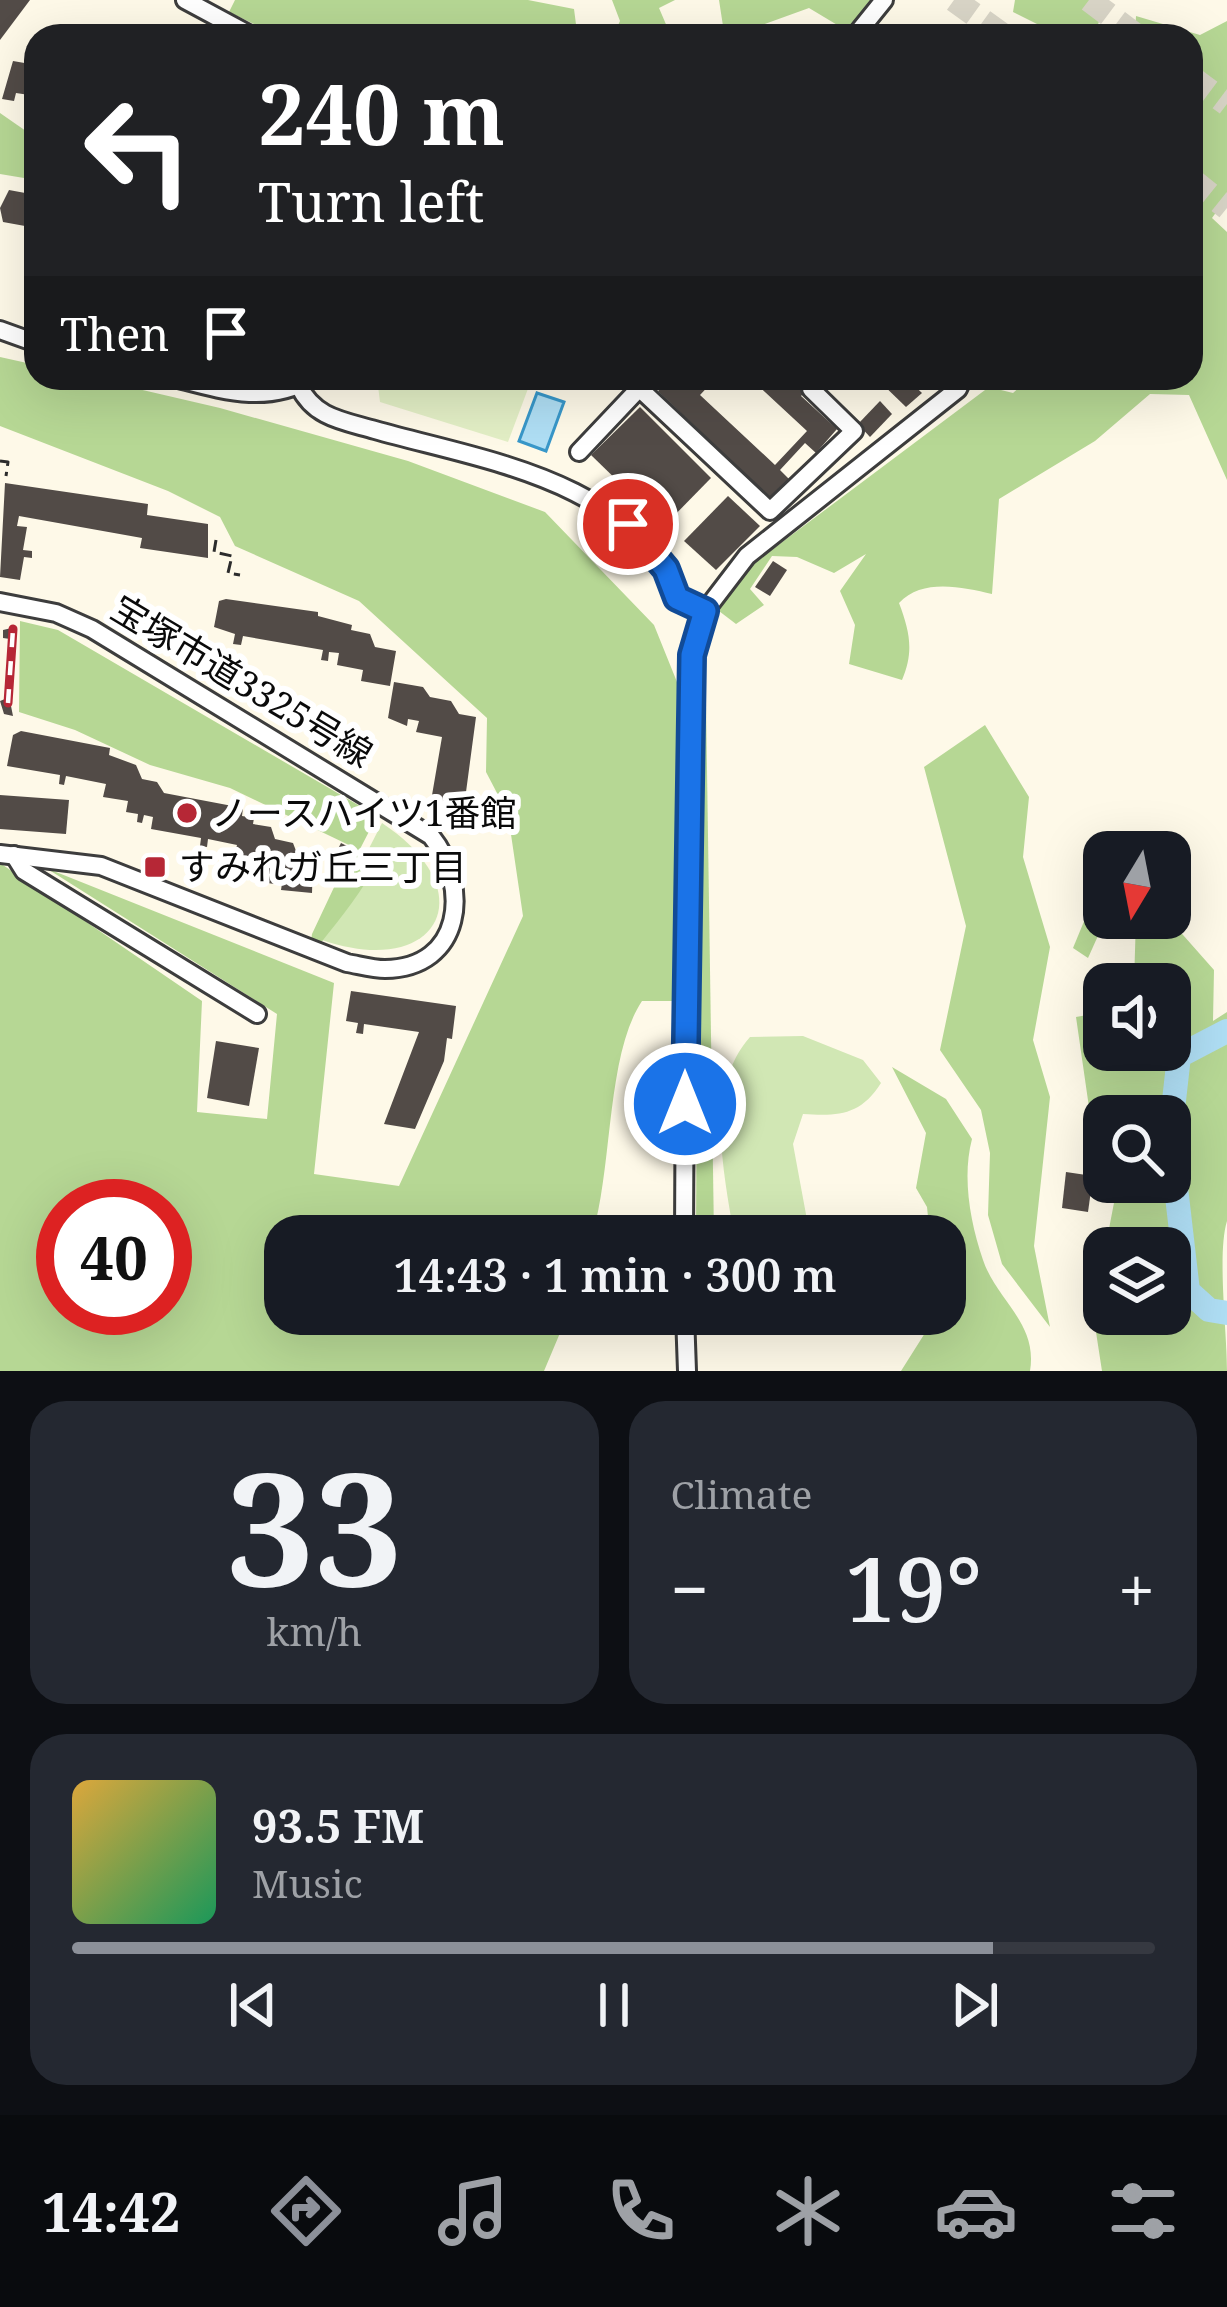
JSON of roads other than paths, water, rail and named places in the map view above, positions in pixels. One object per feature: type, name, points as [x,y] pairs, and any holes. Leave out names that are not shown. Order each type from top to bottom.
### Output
[{"type":"street","points":[[185,0],[230,24]]},
{"type":"street","points":[[865,24],[884,0]]},
{"type":"street","points":[[227,390],[249,395],[271,390]]},
{"type":"street","points":[[310,390],[323,415],[529,474],[603,506],[628,524],[666,569],[677,598],[705,611]]},
{"type":"street","points":[[579,452],[637,390]]},
{"type":"street","points":[[651,390],[770,511],[854,431],[812,390]]},
{"type":"street","points":[[684,1215],[692,655],[705,611],[747,556],[957,390]]},
{"type":"street","name":"宝塚市道3325号線","points":[[0,602],[56,613],[92,629],[431,836],[450,860],[458,889],[456,917],[440,943],[419,961],[386,969],[347,963],[101,866],[7,855]]},
{"type":"street","points":[[7,855],[24,871],[257,1014]]},
{"type":"street","points":[[686,1335],[687,1371]]},
{"type":"water","points":[[537,393],[564,402],[546,451],[519,441]]},
{"type":"waterway","points":[[1227,1031],[1179,1056],[1170,1136],[1188,1291],[1209,1310],[1227,1313]]},
{"type":"tunnel","points":[[954,0],[987,24]]},
{"type":"tunnel","points":[[1089,0],[1121,24]]},
{"type":"tunnel","points":[[1203,86],[1227,104]]},
{"type":"tunnel","points":[[1203,189],[1227,208]]},
{"type":"railway","points":[[8,703],[13,629]]},
{"type":"place","name":"ノースハイツ1番館","points":[[187,813]]},
{"type":"place","name":"すみれガ丘三丁目","points":[[155,867]]}]
